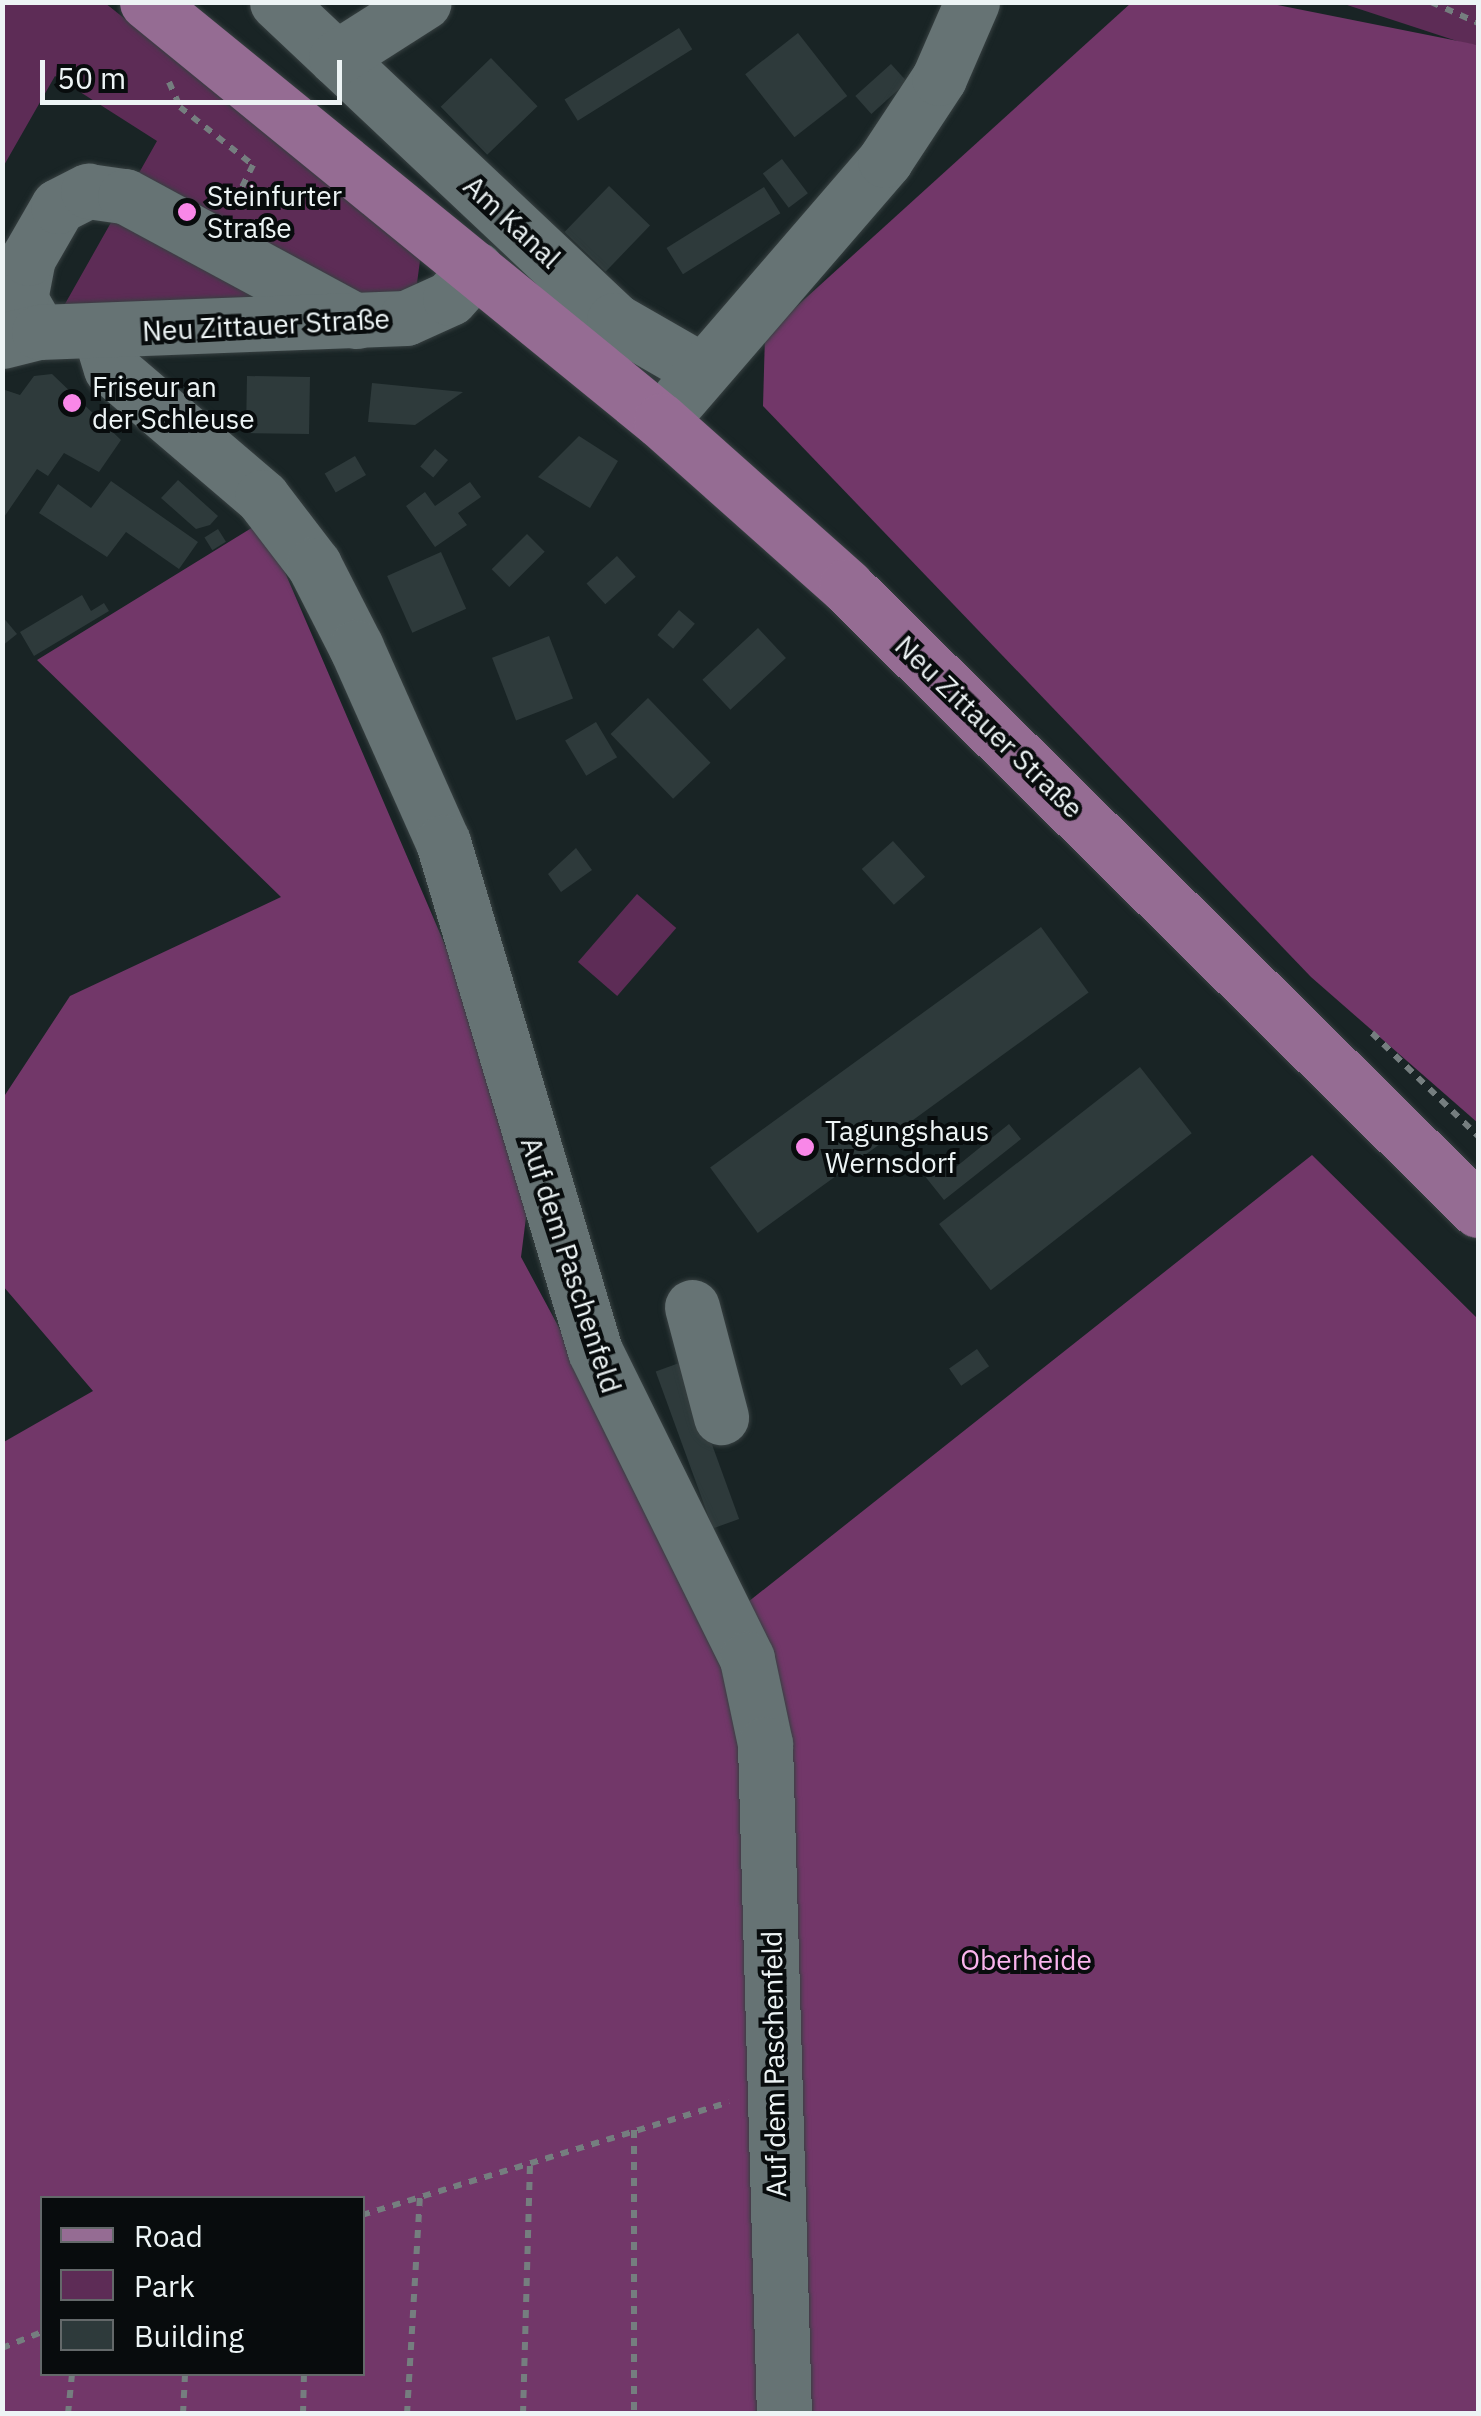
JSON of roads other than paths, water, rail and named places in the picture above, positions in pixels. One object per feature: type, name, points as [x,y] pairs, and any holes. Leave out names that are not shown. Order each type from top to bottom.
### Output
[{"type":"main road","name":"Neu Zittauer Straße","points":[[146,2],[661,421],[846,586],[1478,1210]]},
{"type":"street","name":"Am Kanal","points":[[277,2],[614,320],[700,370]]},
{"type":"street","points":[[336,58],[424,2]]},
{"type":"street","points":[[661,421],[700,370],[885,160],[939,78],[972,2]]},
{"type":"street","points":[[21,337],[20,299],[28,258],[58,206],[88,191],[125,196],[359,323]]},
{"type":"street","name":"Neu Zittauer Straße","points":[[21,337],[359,323],[430,310],[476,270]]},
{"type":"street","name":"Auf dem Paschenfeld","points":[[100,333],[110,368],[252,487],[314,564],[443,842],[595,1351],[747,1659],[766,1744],[784,2414]]},
{"type":"street","points":[[692,1308],[722,1417]]},
{"type":"place","name":"Steinfurter Straße","points":[[187,212]]},
{"type":"place","name":"Friseur an der Schleuse","points":[[72,403]]},
{"type":"place","name":"Tagungshaus Wernsdorf","points":[[805,1147]]},
{"type":"park label","name":"Oberheide","points":[[1026,1960]]}]
